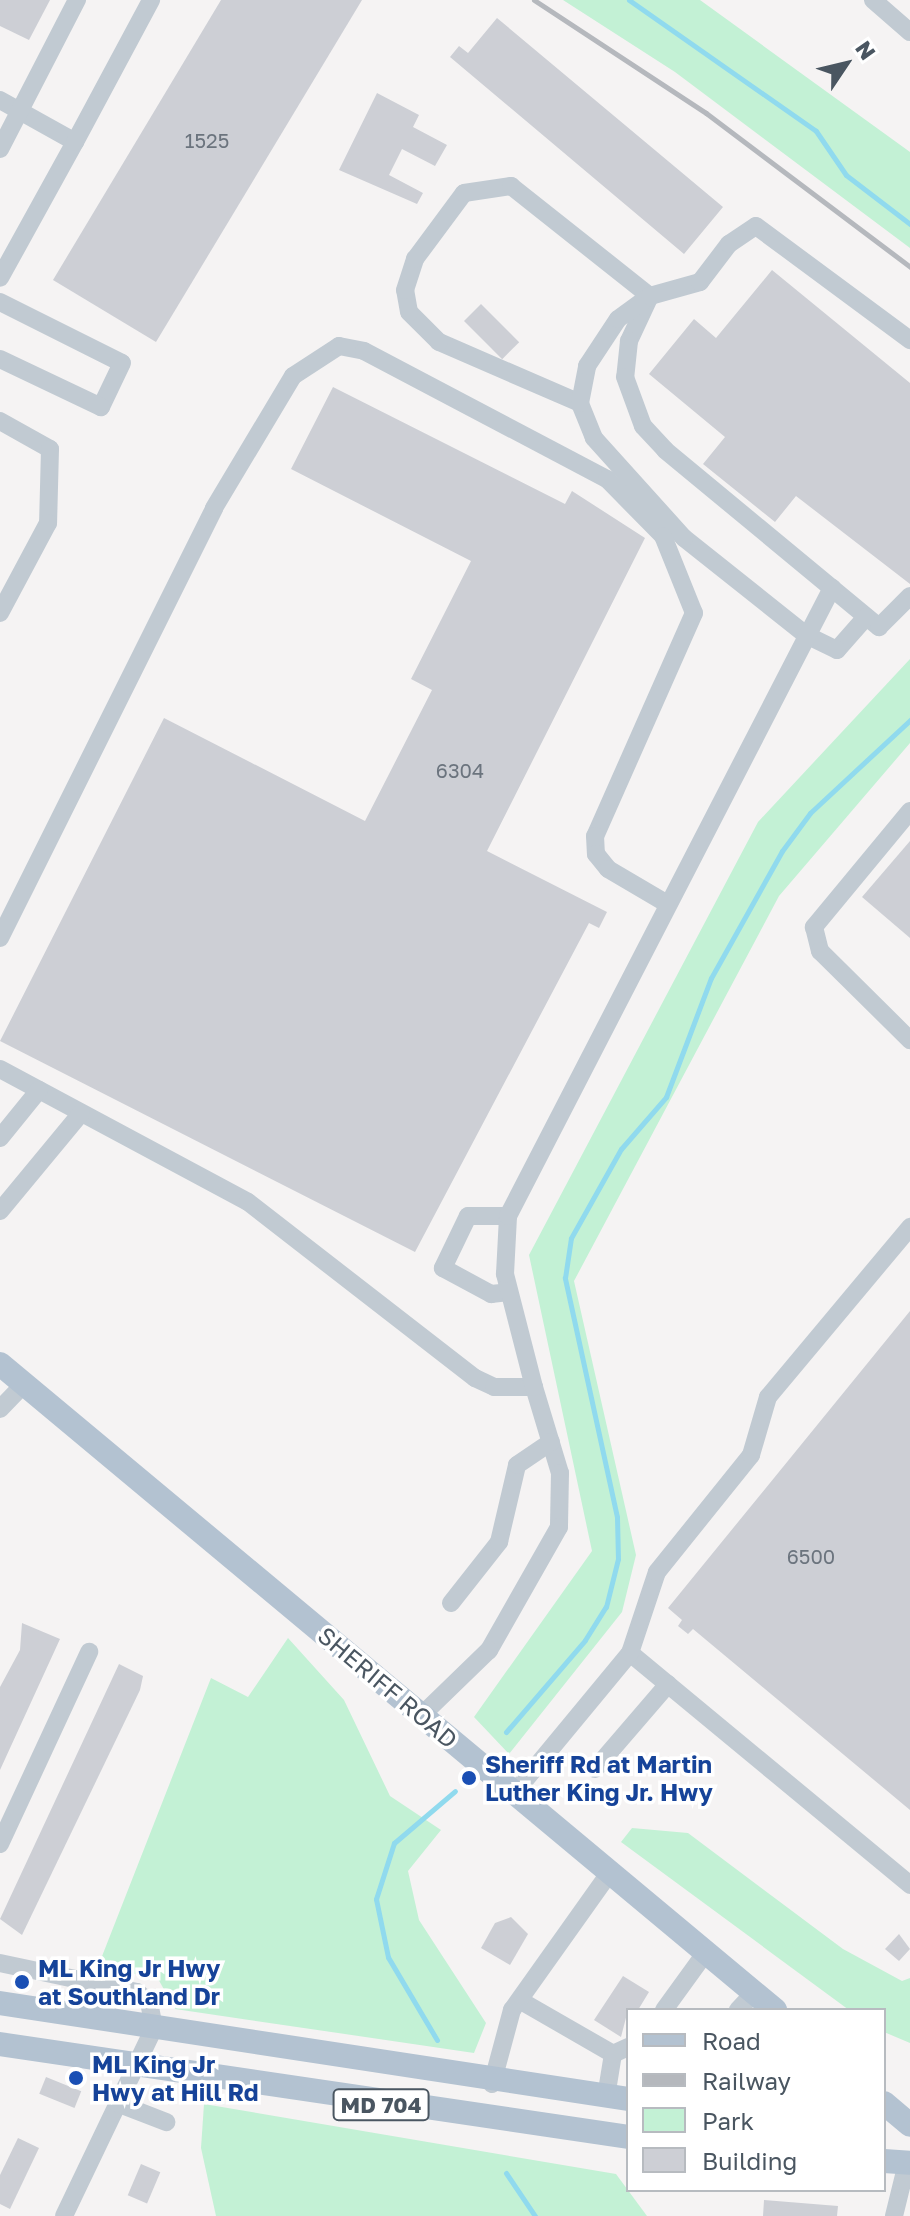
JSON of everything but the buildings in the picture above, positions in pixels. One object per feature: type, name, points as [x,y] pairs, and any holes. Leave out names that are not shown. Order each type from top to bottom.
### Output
[{"type":"main road","name":"SHERIFF ROAD","points":[[0,1364],[706,1952],[746,2001],[769,2008]]},
{"type":"main road","name":"MD 704","points":[[0,2003],[492,2084],[617,2098]]},
{"type":"main road","name":"MD 704","points":[[0,2044],[626,2137]]},
{"type":"main road","points":[[886,2105],[910,2127]]},
{"type":"main road","points":[[886,2127],[910,2127]]},
{"type":"street","points":[[0,149],[77,0]]},
{"type":"street","points":[[0,278],[151,0]]},
{"type":"street","points":[[873,0],[910,32]]},
{"type":"street","points":[[0,100],[75,142]]},
{"type":"street","points":[[580,403],[424,334],[405,290],[438,220],[464,193],[511,186],[650,296]]},
{"type":"street","points":[[866,617],[837,650],[806,635],[684,538],[594,438],[580,403],[599,341],[650,296],[700,282],[729,244],[756,226],[910,340]]},
{"type":"street","points":[[650,296],[629,341],[625,377],[643,426],[879,627],[910,596]]},
{"type":"street","points":[[0,302],[122,363],[101,407],[0,359]]},
{"type":"street","points":[[0,938],[214,508],[293,376],[339,346],[364,351],[607,479],[663,536],[694,613],[595,836],[596,854],[608,869],[666,903]]},
{"type":"street","points":[[0,421],[50,449],[48,523],[0,613]]},
{"type":"street","points":[[422,1715],[489,1650],[555,1538],[561,1496],[551,1442],[509,1292],[508,1216],[666,903],[832,588]]},
{"type":"street","points":[[908,1034],[820,951],[814,927],[910,811]]},
{"type":"street","points":[[0,1069],[248,1202],[475,1378],[494,1387],[534,1387]]},
{"type":"street","points":[[0,1138],[39,1090]]},
{"type":"street","points":[[0,1211],[81,1113]]},
{"type":"street","points":[[508,1216],[468,1216],[443,1268],[491,1294],[509,1292]]},
{"type":"street","points":[[515,1792],[630,1653],[657,1572],[751,1455],[768,1397],[910,1227]]},
{"type":"street","points":[[0,1409],[24,1384]]},
{"type":"street","points":[[451,1603],[499,1542],[517,1465],[551,1442]]},
{"type":"street","points":[[0,1844],[89,1652]]},
{"type":"street","points":[[630,1653],[906,1873]]},
{"type":"street","points":[[595,1769],[668,1684]]},
{"type":"street","points":[[492,2084],[501,2034],[610,1872]]},
{"type":"street","points":[[665,2008],[706,1952]]},
{"type":"street","points":[[0,1963],[137,1992],[149,2002],[154,2028],[64,2216]]},
{"type":"street","points":[[521,2001],[620,2051],[617,2098]]},
{"type":"street","points":[[117,2103],[166,2122]]},
{"type":"street","points":[[894,2216],[900,2162]]},
{"type":"green space","points":[[563,0],[700,0],[910,152],[910,248],[675,72]]},
{"type":"green space","points":[[910,659],[910,743],[779,896],[574,1281],[636,1555],[622,1612],[509,1754],[474,1717],[592,1551],[529,1255],[758,822]]},
{"type":"green space","points":[[288,1638],[344,1700],[390,1796],[441,1830],[408,1871],[419,1920],[486,2023],[474,2053],[175,2009],[157,1977],[97,1969],[211,1678],[248,1697]]},
{"type":"green space","points":[[632,1828],[688,1833],[843,1949],[902,1981],[910,1978],[910,2043],[886,2033],[886,2008],[846,2008],[621,1842]]},
{"type":"green space","points":[[204,2104],[616,2174],[626,2192],[629,2192],[647,2216],[216,2216],[201,2148]]},
{"type":"waterway","points":[[629,0],[816,131],[846,175],[910,224]]},
{"type":"waterway","points":[[506,1732],[585,1640],[606,1607],[618,1559],[617,1517],[565,1278],[571,1238],[621,1149],[666,1097],[711,978],[782,851],[810,813],[910,720]]},
{"type":"waterway","points":[[437,2040],[388,1957],[376,1899],[394,1843],[455,1791]]},
{"type":"waterway","points":[[506,2173],[535,2216]]},
{"type":"railway","points":[[534,0],[706,113],[910,267]]},
{"type":"place","name":"Sheriff Rd at Martin Luther King Jr. Hwy","points":[[469,1778]]},
{"type":"place","name":"ML King Jr Hwy at Southland Dr","points":[[22,1982]]},
{"type":"place","name":"ML King Jr Hwy at Hill Rd","points":[[76,2078]]}]
